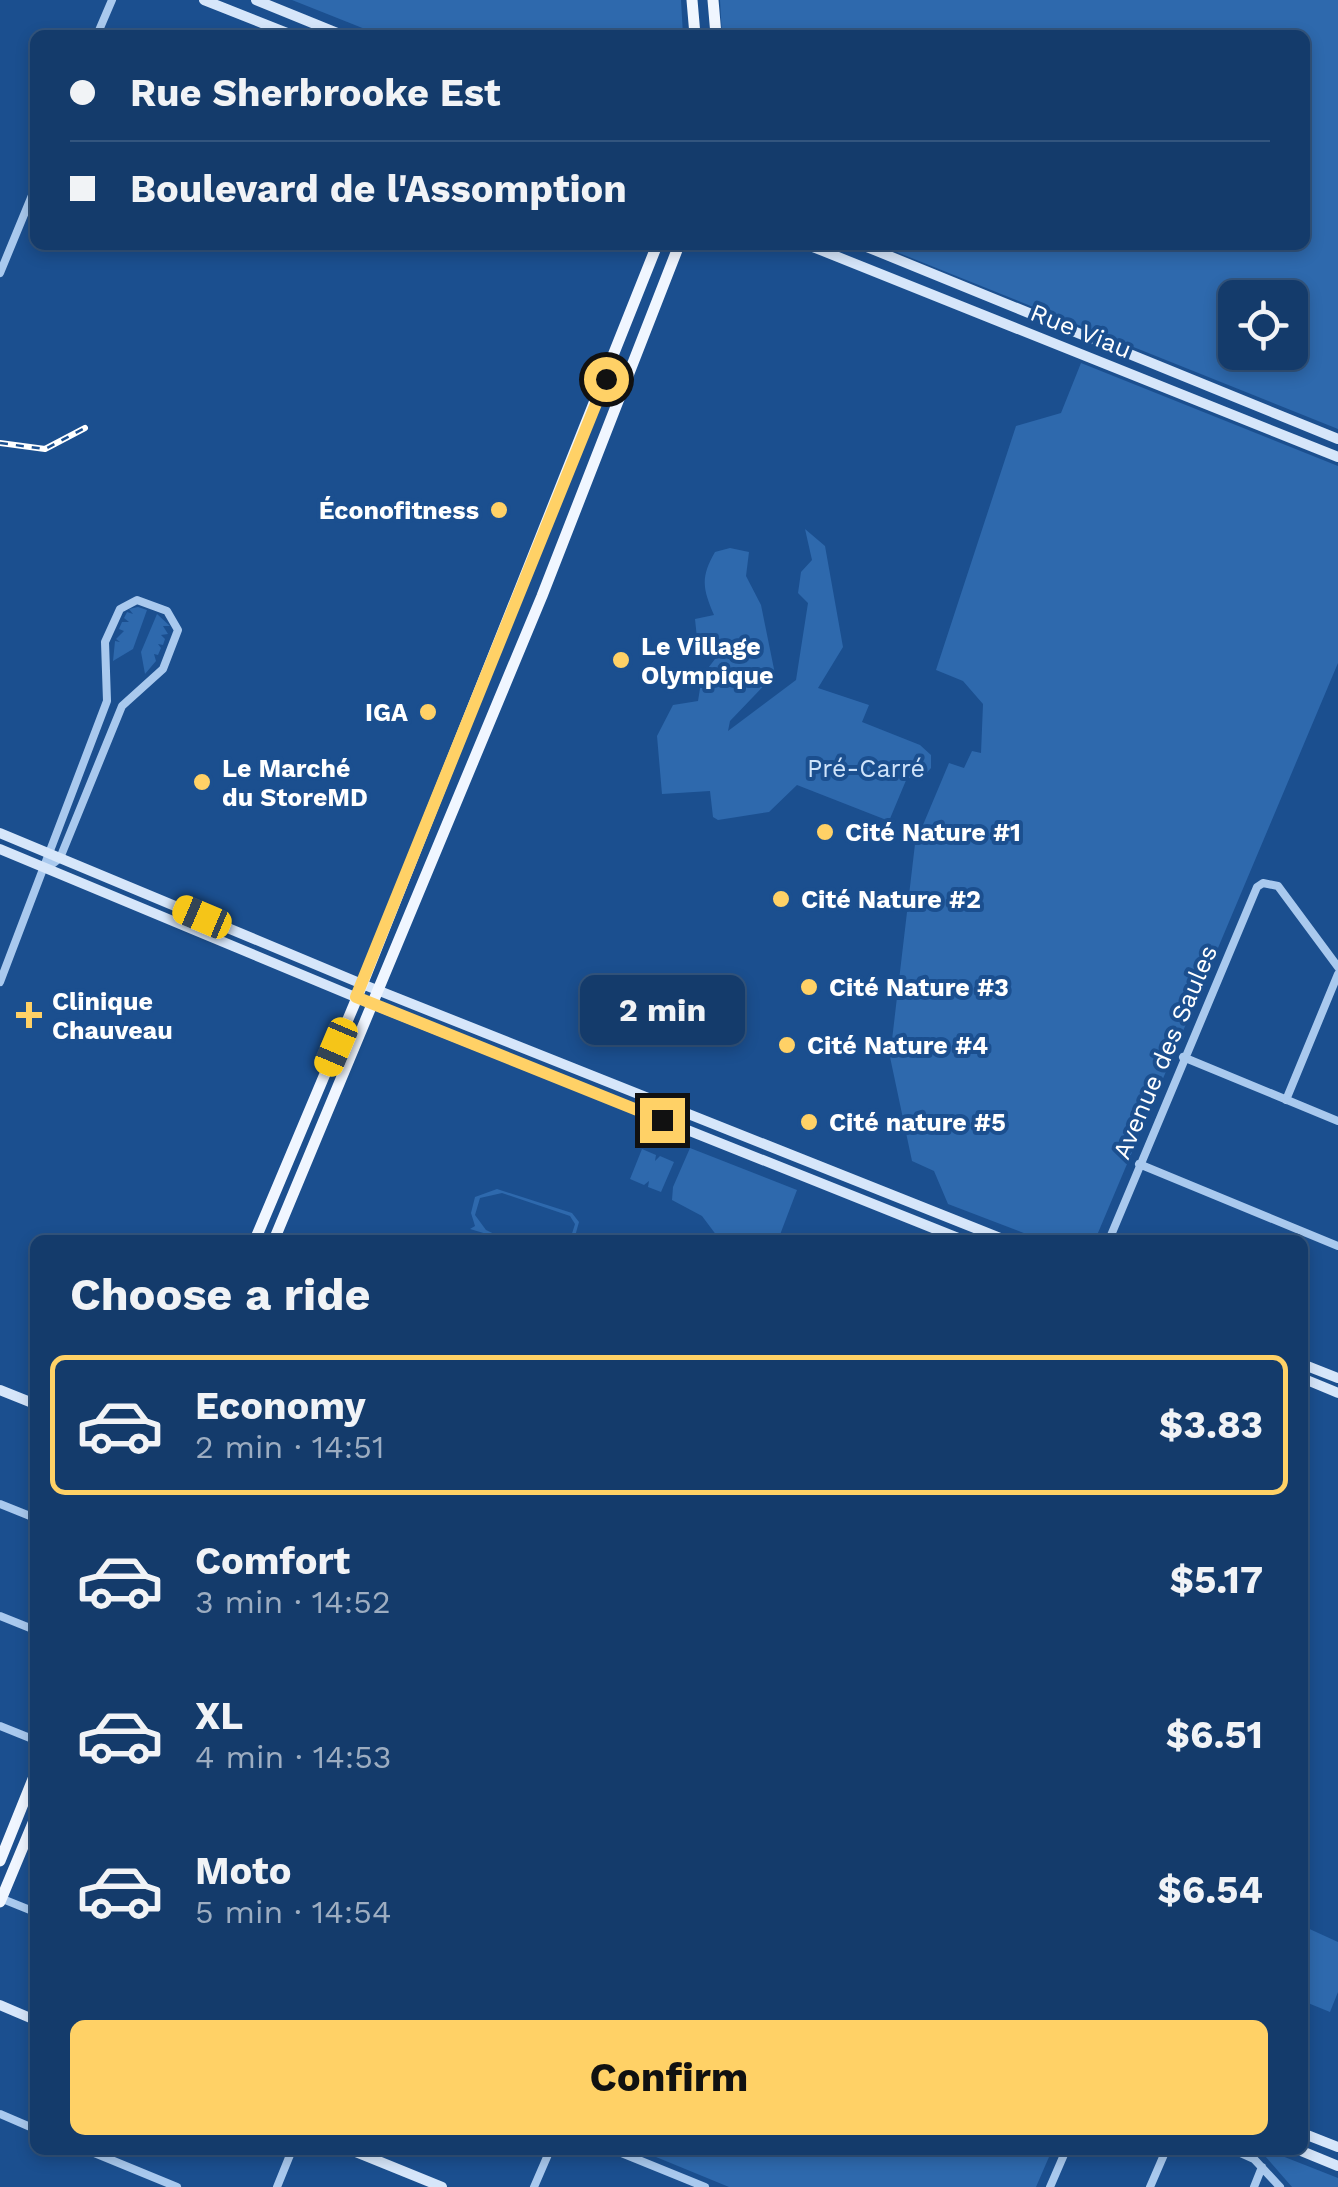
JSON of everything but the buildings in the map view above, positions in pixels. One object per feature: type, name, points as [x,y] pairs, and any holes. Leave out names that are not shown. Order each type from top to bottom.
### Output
[{"type":"main road","points":[[692,0],[694,30]]},
{"type":"main road","points":[[713,0],[716,30]]},
{"type":"main road","points":[[257,1235],[362,984],[653,250]]},
{"type":"main road","points":[[276,1235],[604,439],[677,250]]},
{"type":"main road","points":[[584,432],[604,439]]},
{"type":"main road","points":[[0,1860],[30,1786]]},
{"type":"main road","points":[[0,1900],[30,1830]]},
{"type":"street","points":[[100,30],[112,0]]},
{"type":"street","points":[[204,0],[279,30]]},
{"type":"street","points":[[256,0],[330,30]]},
{"type":"street","points":[[0,274],[30,200]]},
{"type":"street","name":"Rue Viau","points":[[821,250],[1338,456]]},
{"type":"street","name":"Rue Viau","points":[[874,250],[1338,438]]},
{"type":"street","points":[[0,982],[47,868],[46,852],[107,702],[104,648],[118,613],[137,600],[167,610],[178,630],[163,669],[122,706],[60,858],[47,868]]},
{"type":"street","points":[[0,833],[362,984],[992,1235]]},
{"type":"street","points":[[0,848],[372,1004],[950,1235]]},
{"type":"street","name":"Avenue des Saules","points":[[1111,1235],[1183,1058],[1263,882],[1278,886],[1338,970]]},
{"type":"street","points":[[303,975],[308,962]]},
{"type":"street","points":[[1286,1100],[1338,970]]},
{"type":"street","points":[[1183,1058],[1338,1122]]},
{"type":"street","points":[[1139,1164],[1338,1246]]},
{"type":"street","points":[[1308,1366],[1338,1378]]},
{"type":"street","points":[[1308,1380],[1338,1393]]},
{"type":"street","points":[[0,1390],[30,1402]]},
{"type":"street","points":[[0,1504],[30,1516]]},
{"type":"street","points":[[0,1616],[30,1628]]},
{"type":"street","points":[[0,1726],[30,1738]]},
{"type":"street","points":[[0,1900],[30,1910]]},
{"type":"street","points":[[0,2005],[30,2018]]},
{"type":"street","points":[[0,2114],[30,2126]]},
{"type":"street","points":[[1308,2135],[1338,2147]]},
{"type":"street","points":[[1308,2154],[1338,2166]]},
{"type":"street","points":[[98,2155],[177,2187]]},
{"type":"street","points":[[276,2187],[290,2155]]},
{"type":"street","points":[[364,2155],[442,2187]]},
{"type":"street","points":[[534,2187],[548,2155]]},
{"type":"street","points":[[626,2155],[705,2187]]},
{"type":"street","points":[[1050,2187],[1064,2155]]},
{"type":"street","points":[[1150,2187],[1164,2155]]},
{"type":"street","points":[[1242,2155],[1262,2167],[1280,2187]]},
{"type":"street","points":[[1254,2187],[1262,2167]]},
{"type":"green space","points":[[292,0],[681,0],[683,30],[367,30]]},
{"type":"green space","points":[[720,0],[1338,0],[1338,429],[891,250],[1310,250],[1310,30],[722,30]]},
{"type":"green space","points":[[1081,363],[1338,466],[1338,663],[1097,1235],[1029,1235],[948,1204],[934,1171],[912,1161],[890,1057],[915,844],[949,763],[964,768],[972,751],[981,753],[983,704],[963,681],[936,670],[1016,426],[1061,413]]},
{"type":"green space","name":"Pré-Carré","points":[[805,529],[825,546],[843,647],[818,688],[869,705],[862,722],[920,745],[931,755],[931,768],[924,776],[907,778],[889,821],[797,785],[769,812],[718,820],[713,817],[710,791],[662,794],[657,736],[673,705],[698,701],[702,676],[725,646],[698,648],[695,619],[714,615],[705,584],[715,552],[730,548],[749,552],[746,576],[761,605],[775,674],[730,721],[728,731],[796,680],[808,603],[798,593],[801,572],[812,560]]},
{"type":"green space","points":[[129,609],[147,610],[133,649],[113,661],[115,641],[120,642],[116,639],[124,631],[119,629],[122,622],[129,622],[124,618],[127,612],[133,614]]},
{"type":"green space","points":[[157,614],[170,626],[163,626],[168,634],[161,635],[165,639],[163,645],[158,644],[161,648],[158,655],[154,654],[156,661],[145,674],[141,652]]},
{"type":"green space","points":[[690,1148],[797,1190],[780,1235],[716,1235],[702,1216],[672,1200],[673,1187]]},
{"type":"green space","points":[[642,1149],[656,1155],[655,1161],[660,1156],[674,1162],[661,1192],[648,1187],[649,1181],[644,1185],[630,1179]]},
{"type":"green space","points":[[497,1189],[572,1213],[579,1222],[575,1235],[572,1235],[575,1224],[570,1216],[502,1193],[480,1198],[475,1215],[486,1230],[496,1235],[470,1229],[475,1226],[471,1213],[475,1197]]},
{"type":"green space","points":[[1308,1928],[1338,1942],[1338,1992],[1330,2012],[1308,2003]]},
{"type":"green space","points":[[651,2155],[1050,2155],[1036,2187],[729,2187]]},
{"type":"green space","points":[[1280,2155],[1338,2178],[1338,2187],[1292,2187],[1265,2156]]},
{"type":"railway","points":[[0,443],[45,449],[85,428]]},
{"type":"place","name":"Éconofitness","points":[[499,510]]},
{"type":"place","name":"Le Village Olympique","points":[[621,660]]},
{"type":"place","name":"IGA","points":[[428,712]]},
{"type":"place","name":"Le Marché du StoreMD","points":[[202,782]]},
{"type":"place","name":"Cité Nature #1","points":[[825,832]]},
{"type":"place","name":"Cité Nature #2","points":[[781,899]]},
{"type":"place","name":"Cité Nature #3","points":[[809,987]]},
{"type":"place","name":"Clinique Chauveau","points":[[29,1015]]},
{"type":"place","name":"Cité Nature #4","points":[[787,1045]]},
{"type":"place","name":"Cité nature #5","points":[[809,1122]]},
{"type":"route","points":[[606,379],[356,997],[662,1120]]}]
